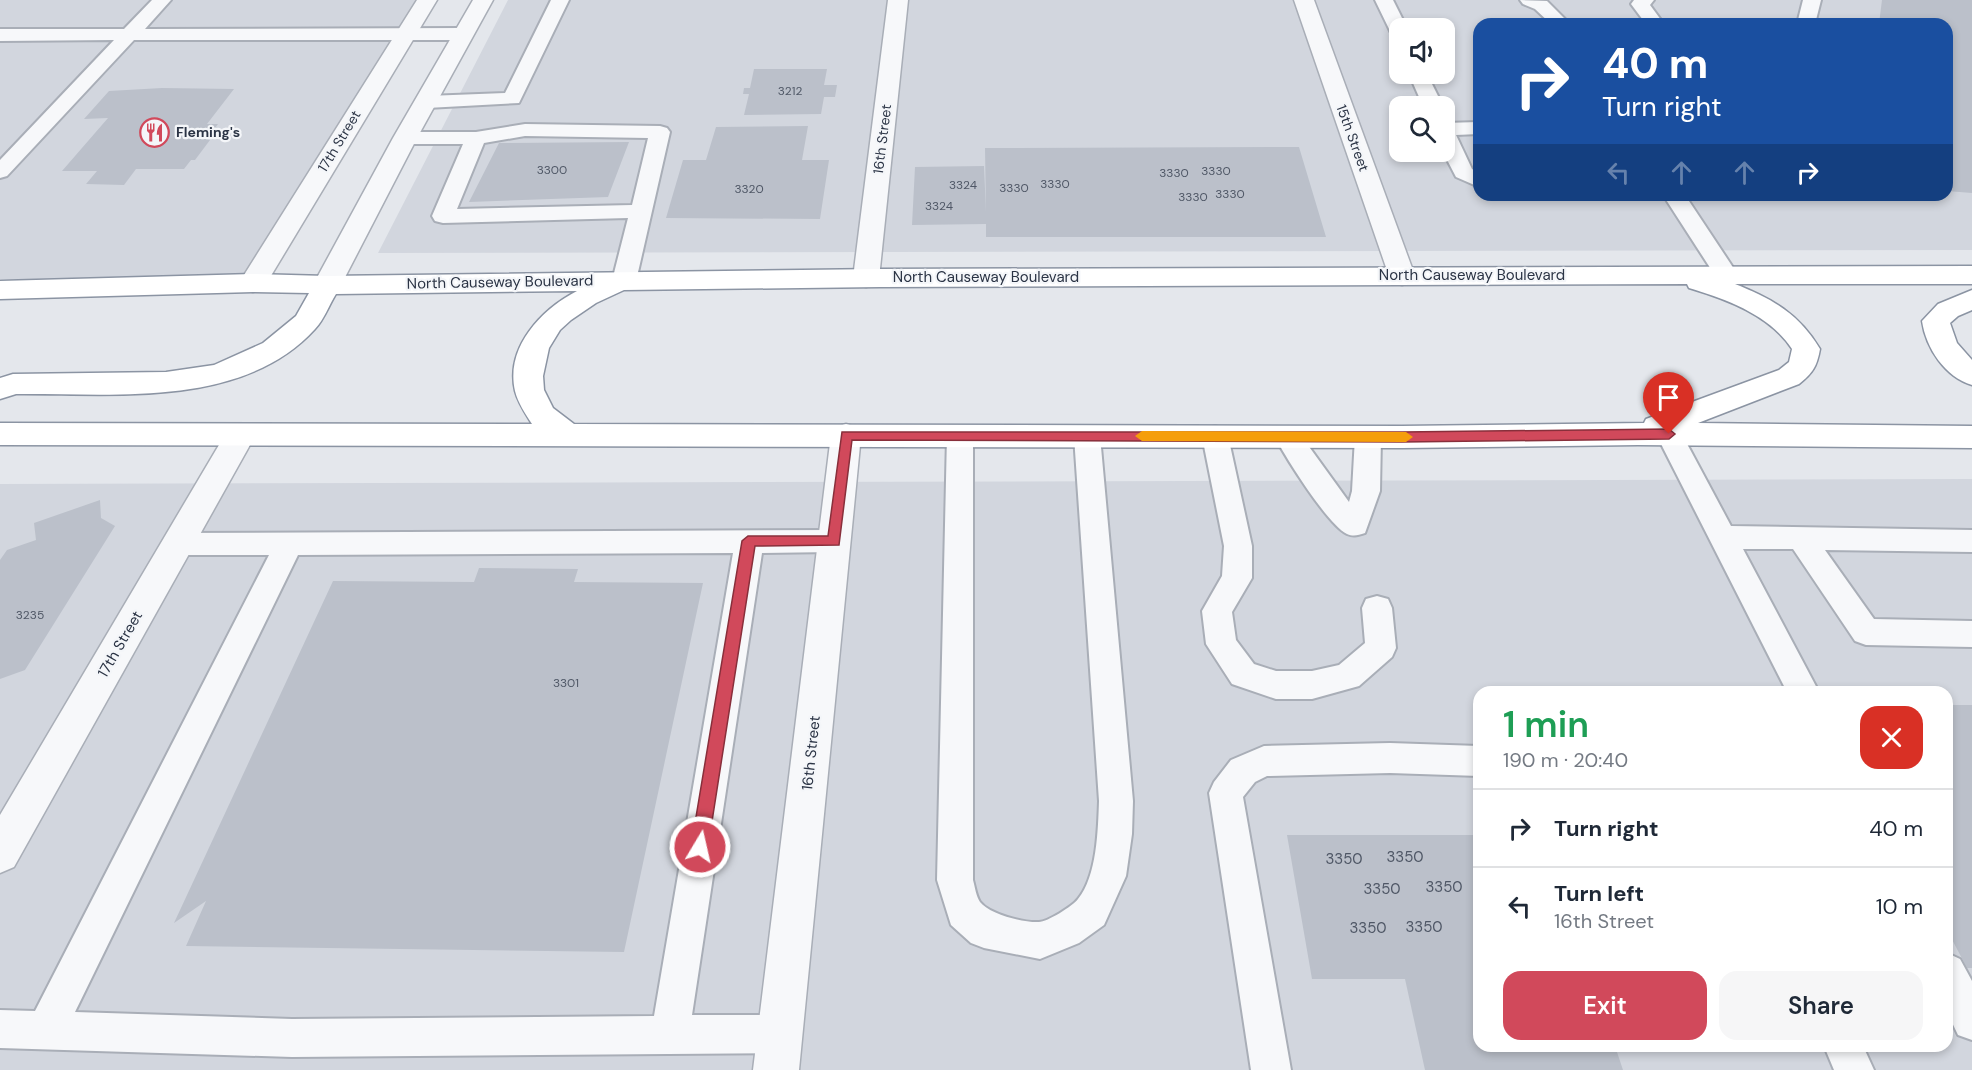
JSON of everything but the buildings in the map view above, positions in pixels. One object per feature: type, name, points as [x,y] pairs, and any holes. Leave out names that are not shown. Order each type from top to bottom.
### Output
[{"type":"highway","name":"North Causeway Boulevard","points":[[0,290],[254,283],[327,285],[866,278],[1670,274],[1972,275]]},
{"type":"highway","points":[[1638,434],[1789,377],[1802,367],[1806,349],[1792,329],[1762,308],[1719,288],[1670,274]]},
{"type":"highway","points":[[568,435],[542,416],[528,392],[527,365],[539,338],[560,314],[589,294],[624,281]]},
{"type":"highway","points":[[0,389],[13,384],[165,382],[219,375],[273,350],[306,322],[327,285]]},
{"type":"highway","points":[[1972,298],[1948,310],[1936,321],[1937,336],[1957,365],[1972,375]]},
{"type":"highway","points":[[0,434],[1368,437],[1669,434],[1972,437]]},
{"type":"street","name":"17th Street","points":[[254,283],[404,34],[427,0]]},
{"type":"street","points":[[327,285],[405,138],[483,0]]},
{"type":"street","name":"16th Street","points":[[866,278],[898,0]]},
{"type":"street","name":"15th Street","points":[[1304,0],[1402,276]]},
{"type":"street","name":"16th Street","points":[[778,1052],[846,435]]},
{"type":"street","name":"17th Street","points":[[0,853],[240,436]]},
{"type":"lane","points":[[0,172],[162,0]]},
{"type":"lane","points":[[427,102],[512,99],[560,0]]},
{"type":"lane","points":[[1384,0],[1393,18]]},
{"type":"lane","points":[[1529,0],[1541,4],[1554,18]]},
{"type":"lane","points":[[1645,0],[1640,4],[1650,18]]},
{"type":"lane","points":[[1808,18],[1812,0]]},
{"type":"lane","points":[[0,35],[464,34]]},
{"type":"lane","points":[[1455,129],[1473,128]]},
{"type":"lane","points":[[405,138],[476,138],[525,130],[660,132],[639,211],[624,281]]},
{"type":"lane","points":[[476,138],[443,216],[639,211]]},
{"type":"lane","points":[[1455,155],[1463,173],[1473,178]]},
{"type":"lane","points":[[1678,201],[1726,275]]},
{"type":"lane","points":[[1669,434],[1800,686]]},
{"type":"lane","points":[[960,436],[955,880],[964,912],[984,930],[1040,941],[1066,930],[1091,912],[1108,876],[1115,834],[1116,801],[1087,436]]},
{"type":"lane","points":[[1215,436],[1238,546],[1237,578],[1217,611],[1221,644],[1242,674],[1276,685],[1312,685],[1348,676],[1381,648],[1377,608]]},
{"type":"lane","points":[[1288,437],[1359,536],[1366,491],[1368,437]]},
{"type":"lane","points":[[1723,537],[1972,541]]},
{"type":"lane","points":[[1802,540],[1866,632],[1972,634]]},
{"type":"lane","points":[[670,1035],[748,541]]},
{"type":"lane","points":[[177,544],[834,541]]},
{"type":"lane","points":[[46,1030],[289,543]]},
{"type":"lane","points":[[1272,1070],[1226,793],[1243,771],[1264,761],[1366,758],[1473,761]]},
{"type":"lane","points":[[1953,984],[1972,1021]]},
{"type":"lane","points":[[0,1029],[291,1038],[670,1035],[778,1052]]},
{"type":"lane","points":[[1846,1052],[1854,1070]]},
{"type":"shaded area","points":[[0,0],[438,0],[253,283],[0,279]]},
{"type":"shaded area","points":[[508,0],[1972,0],[1972,250],[378,253]]},
{"type":"shaded area","points":[[1972,479],[1972,1070],[0,1070],[0,484]]},
{"type":"slow traffic","points":[[1142,436],[1406,437]]},
{"type":"place","name":"Fleming's","points":[[155,132]]},
{"type":"route","points":[[700,847],[748,541],[834,541],[846,435],[1402,437],[1669,434]]}]
